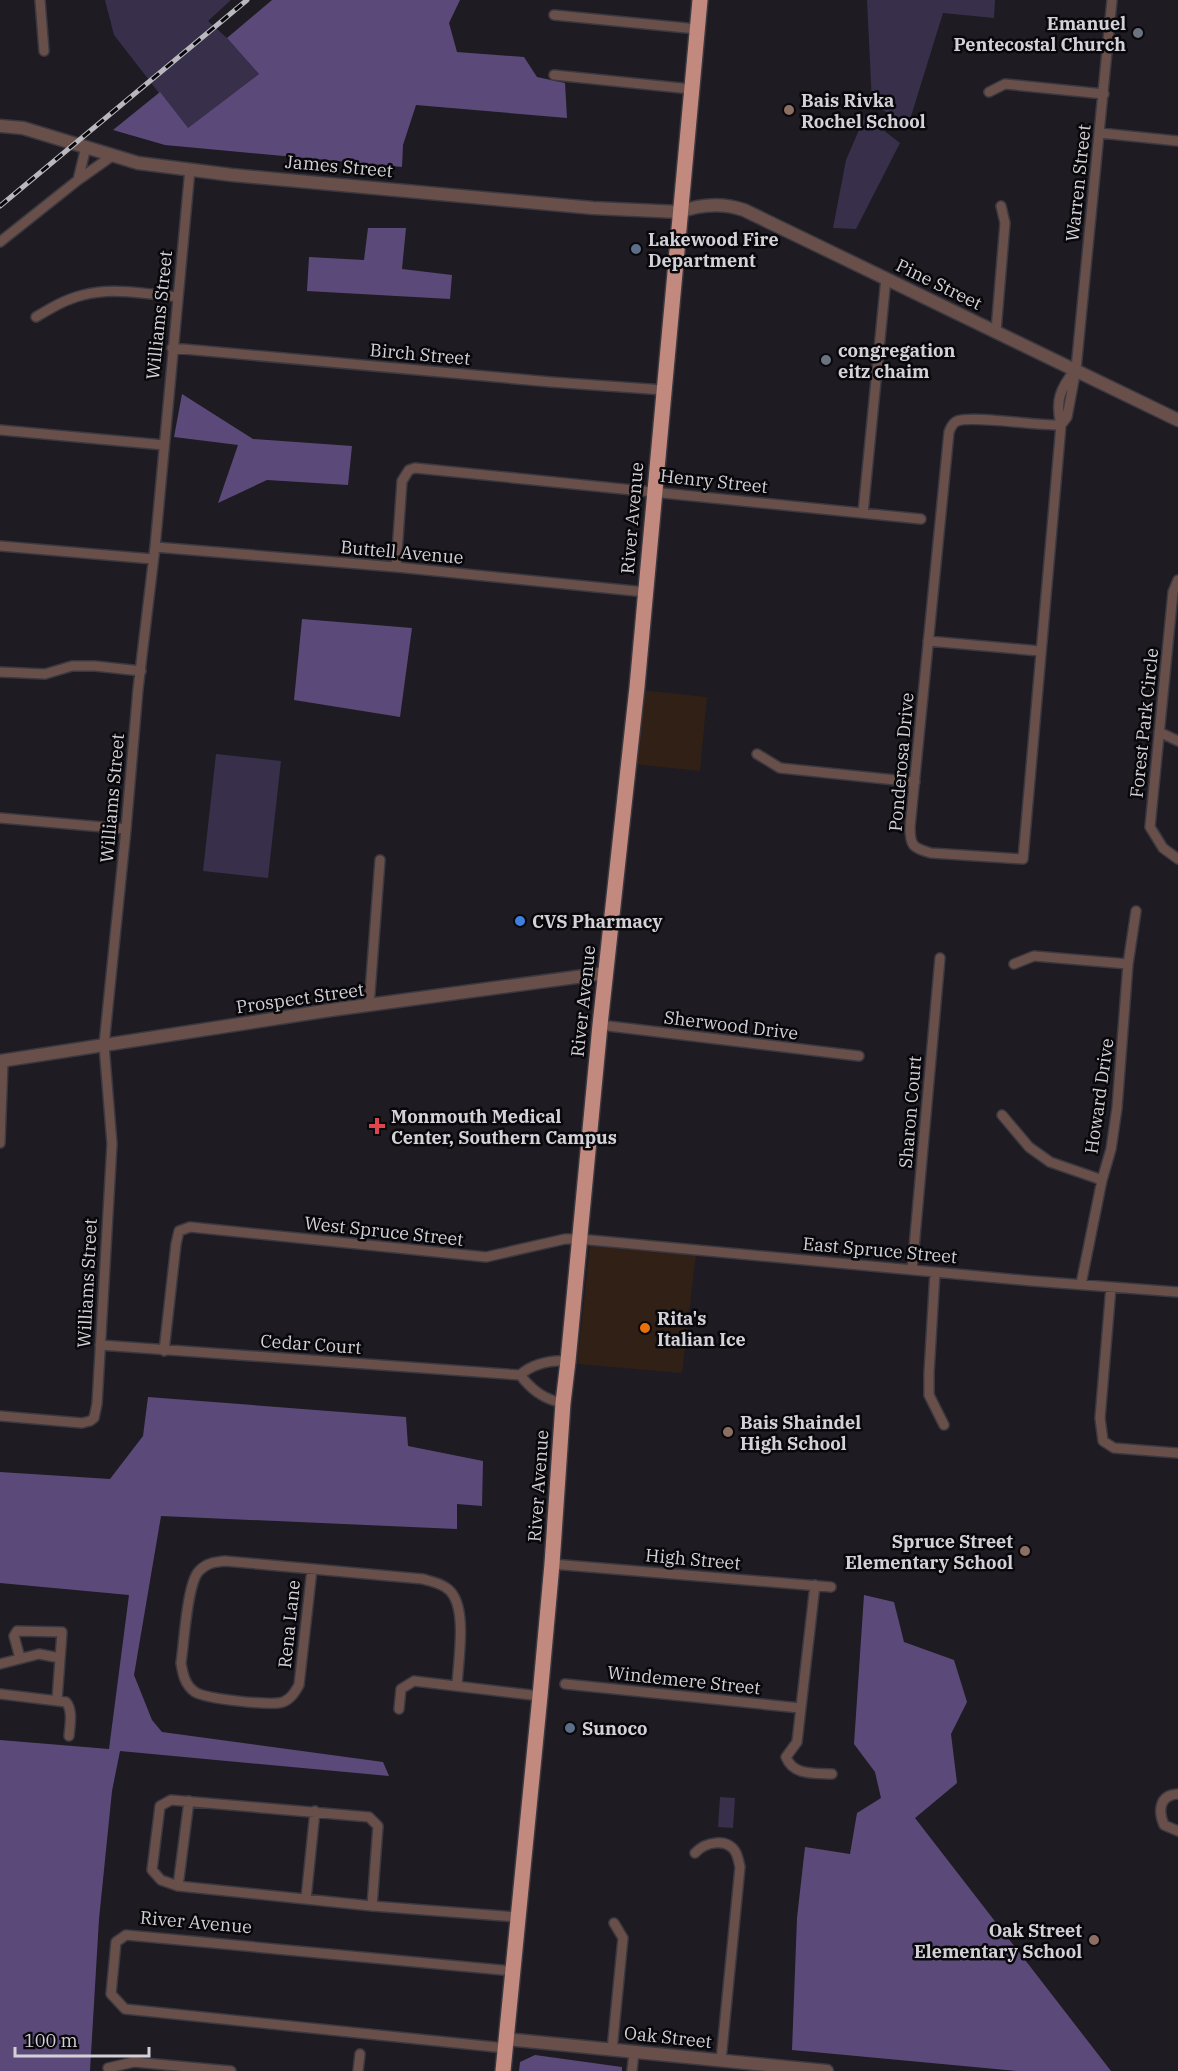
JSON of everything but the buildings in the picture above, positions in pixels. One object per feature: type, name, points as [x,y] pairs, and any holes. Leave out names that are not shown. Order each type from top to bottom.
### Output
[{"type":"highway","name":"River Avenue","points":[[503,2071],[552,1564],[563,1403],[600,1026],[637,687],[700,0]]},
{"type":"street","points":[[40,0],[45,51]]},
{"type":"street","name":"Warren Street","points":[[1076,369],[1112,0]]},
{"type":"street","points":[[554,15],[697,29]]},
{"type":"street","points":[[554,75],[691,89]]},
{"type":"street","points":[[989,92],[1005,84],[1104,94]]},
{"type":"street","name":"James Street","points":[[0,126],[23,128],[138,163],[190,170],[593,208],[680,212]]},
{"type":"street","points":[[1100,133],[1178,141]]},
{"type":"street","points":[[78,180],[86,147]]},
{"type":"street","points":[[0,242],[112,156]]},
{"type":"street","name":"Williams Street","points":[[0,1416],[82,1423],[90,1422],[94,1418],[112,1144],[104,1045],[155,547],[190,170]]},
{"type":"street","name":"Pine Street","points":[[680,212],[691,208],[716,205],[744,210],[1178,420]]},
{"type":"street","points":[[996,331],[1005,223],[1002,206]]},
{"type":"street","points":[[862,513],[886,278]]},
{"type":"street","points":[[36,317],[59,304],[82,295],[107,291],[178,297]]},
{"type":"street","name":"Birch Street","points":[[172,348],[664,390]]},
{"type":"street","name":"Ponderosa Drive","points":[[1060,425],[1045,426],[973,419],[958,420],[952,424],[949,432],[910,839],[912,845],[919,850],[931,853],[1023,859],[1060,425],[1067,417],[1076,369]]},
{"type":"street","points":[[0,430],[164,445]]},
{"type":"street","name":"Henry Street","points":[[396,567],[402,481],[409,470],[415,468],[921,519]]},
{"type":"street","points":[[0,546],[153,559]]},
{"type":"street","name":"Buttell Avenue","points":[[155,547],[396,567],[645,592]]},
{"type":"street","name":"Forest Park Circle","points":[[1178,580],[1173,592],[1174,624],[1159,732],[1150,827],[1163,848],[1178,859]]},
{"type":"street","points":[[928,640],[1040,651]]},
{"type":"street","points":[[0,672],[45,674],[72,666],[141,671]]},
{"type":"street","points":[[1159,732],[1178,741]]},
{"type":"street","points":[[757,754],[780,768],[915,782]]},
{"type":"street","points":[[0,818],[126,829]]},
{"type":"street","points":[[369,1006],[380,860]]},
{"type":"street","name":"Howard Drive","points":[[1081,1284],[1102,1180],[1111,1149],[1117,1108],[1128,964],[1136,911]]},
{"type":"street","points":[[1014,964],[1034,956],[1128,964]]},
{"type":"street","name":"Sharon Court","points":[[912,1270],[940,958]]},
{"type":"street","name":"Prospect Street","points":[[2,1061],[331,1010],[606,973]]},
{"type":"street","name":"Sherwood Drive","points":[[600,1026],[859,1056]]},
{"type":"street","points":[[0,1143],[2,1061]]},
{"type":"street","points":[[1002,1115],[1029,1147],[1050,1162],[1102,1180]]},
{"type":"street","name":"West Spruce Street","points":[[164,1351],[176,1244],[179,1231],[184,1228],[486,1257],[565,1239],[579,1239]]},
{"type":"street","name":"East Spruce Street","points":[[579,1239],[1032,1281],[1178,1292]]},
{"type":"street","points":[[935,1272],[929,1395],[944,1425]]},
{"type":"street","points":[[1111,1287],[1100,1418],[1103,1441],[1114,1448],[1178,1453]]},
{"type":"street","name":"Cedar Court","points":[[100,1345],[520,1375]]},
{"type":"street","points":[[563,1403],[543,1398],[520,1375],[547,1361],[568,1361]]},
{"type":"street","name":"Rena Lane","points":[[312,1569],[299,1685],[292,1696],[282,1702],[265,1703],[221,1699],[194,1692],[183,1675],[182,1663],[192,1584],[198,1572],[210,1563],[225,1561],[423,1579],[449,1589],[459,1602],[457,1686]]},
{"type":"street","name":"High Street","points":[[552,1564],[831,1587]]},
{"type":"street","points":[[814,1585],[797,1742],[786,1757],[789,1765],[795,1770],[832,1774]]},
{"type":"street","points":[[20,1658],[14,1636],[17,1631],[62,1632],[57,1700]]},
{"type":"street","points":[[0,1664],[39,1654],[60,1658]]},
{"type":"street","points":[[399,1709],[401,1689],[414,1681],[540,1696]]},
{"type":"street","name":"Windemere Street","points":[[565,1684],[800,1708]]},
{"type":"street","points":[[0,1694],[66,1702],[69,1705],[69,1736]]},
{"type":"street","points":[[1178,1794],[1174,1793],[1162,1802],[1159,1813],[1164,1825],[1178,1832]]},
{"type":"street","points":[[372,1906],[378,1826],[369,1817],[171,1800],[160,1806],[152,1870],[160,1880],[178,1886],[372,1906],[518,1917]]},
{"type":"street","points":[[178,1886],[189,1801]]},
{"type":"street","points":[[306,1899],[315,1811]]},
{"type":"street","points":[[695,1853],[701,1846],[710,1843],[726,1844],[736,1851],[740,1867],[721,2060]]},
{"type":"street","points":[[612,2050],[623,1938],[614,1923]]},
{"type":"street","name":"River Avenue","points":[[506,2044],[125,2008],[111,1994],[116,1942],[126,1935],[513,1971]]},
{"type":"street","name":"Oak Street","points":[[506,2044],[612,2050],[827,2071]]},
{"type":"street","points":[[632,2071],[634,2052]]},
{"type":"street","points":[[358,2071],[360,2054]]},
{"type":"street","points":[[108,2068],[134,2062],[231,2071]]},
{"type":"shaded area","points":[[105,0],[231,0],[208,21],[227,38],[259,74],[187,129],[114,35]]},
{"type":"shaded area","points":[[272,0],[460,0],[449,23],[457,52],[524,57],[537,77],[565,83],[567,118],[416,105],[403,145],[402,167],[165,145],[113,130],[160,92],[188,128],[259,74],[227,38]]},
{"type":"shaded area","points":[[867,0],[995,0],[994,18],[943,13],[908,126],[872,103]]},
{"type":"shaded area","points":[[865,116],[900,143],[856,229],[833,228],[846,160]]},
{"type":"shaded area","points":[[368,228],[406,228],[402,269],[452,275],[450,299],[307,291],[309,257],[364,260]]},
{"type":"shaded area","points":[[182,394],[253,439],[352,446],[348,485],[267,480],[218,503],[238,445],[174,437]]},
{"type":"shaded area","points":[[302,619],[412,628],[400,717],[294,700]]},
{"type":"shaded area","points":[[640,690],[707,697],[700,771],[632,764]]},
{"type":"shaded area","points":[[216,754],[281,761],[268,878],[203,871]]},
{"type":"shaded area","points":[[590,1246],[696,1255],[682,1373],[577,1364]]},
{"type":"shaded area","points":[[148,1397],[406,1417],[408,1446],[483,1461],[482,1506],[457,1504],[457,1529],[161,1516],[134,1675],[152,1720],[162,1732],[383,1762],[389,1776],[120,1751],[112,1791],[99,1919],[90,2071],[0,2071],[0,1740],[109,1749],[129,1595],[0,1583],[0,1472],[110,1479],[143,1436]]},
{"type":"shaded area","points":[[864,1595],[894,1602],[904,1642],[954,1660],[967,1702],[951,1734],[957,1783],[915,1818],[1111,2071],[1017,2071],[792,2050],[797,1918],[805,1847],[850,1854],[857,1813],[881,1798],[875,1772],[854,1744]]},
{"type":"shaded area","points":[[720,1797],[735,1798],[733,1828],[718,1827]]},
{"type":"shaded area","points":[[535,2055],[622,2067],[622,2071],[519,2071],[520,2062]]},
{"type":"railway","points":[[0,206],[247,0]]},
{"type":"place","name":"Emanuel Pentecostal Church","points":[[1138,33]]},
{"type":"place","name":"Bais Rivka Rochel School","points":[[789,110]]},
{"type":"place","name":"Lakewood Fire Department","points":[[636,249]]},
{"type":"place","name":"congregation eitz chaim","points":[[826,360]]},
{"type":"place","name":"CVS Pharmacy","points":[[520,921]]},
{"type":"place","name":"Monmouth Medical Center, Southern Campus","points":[[377,1126]]},
{"type":"place","name":"Rita's Italian Ice","points":[[645,1328]]},
{"type":"place","name":"Bais Shaindel High School","points":[[728,1432]]},
{"type":"place","name":"Spruce Street Elementary School","points":[[1025,1551]]},
{"type":"place","name":"Sunoco","points":[[570,1728]]},
{"type":"place","name":"Oak Street Elementary School","points":[[1094,1940]]}]
